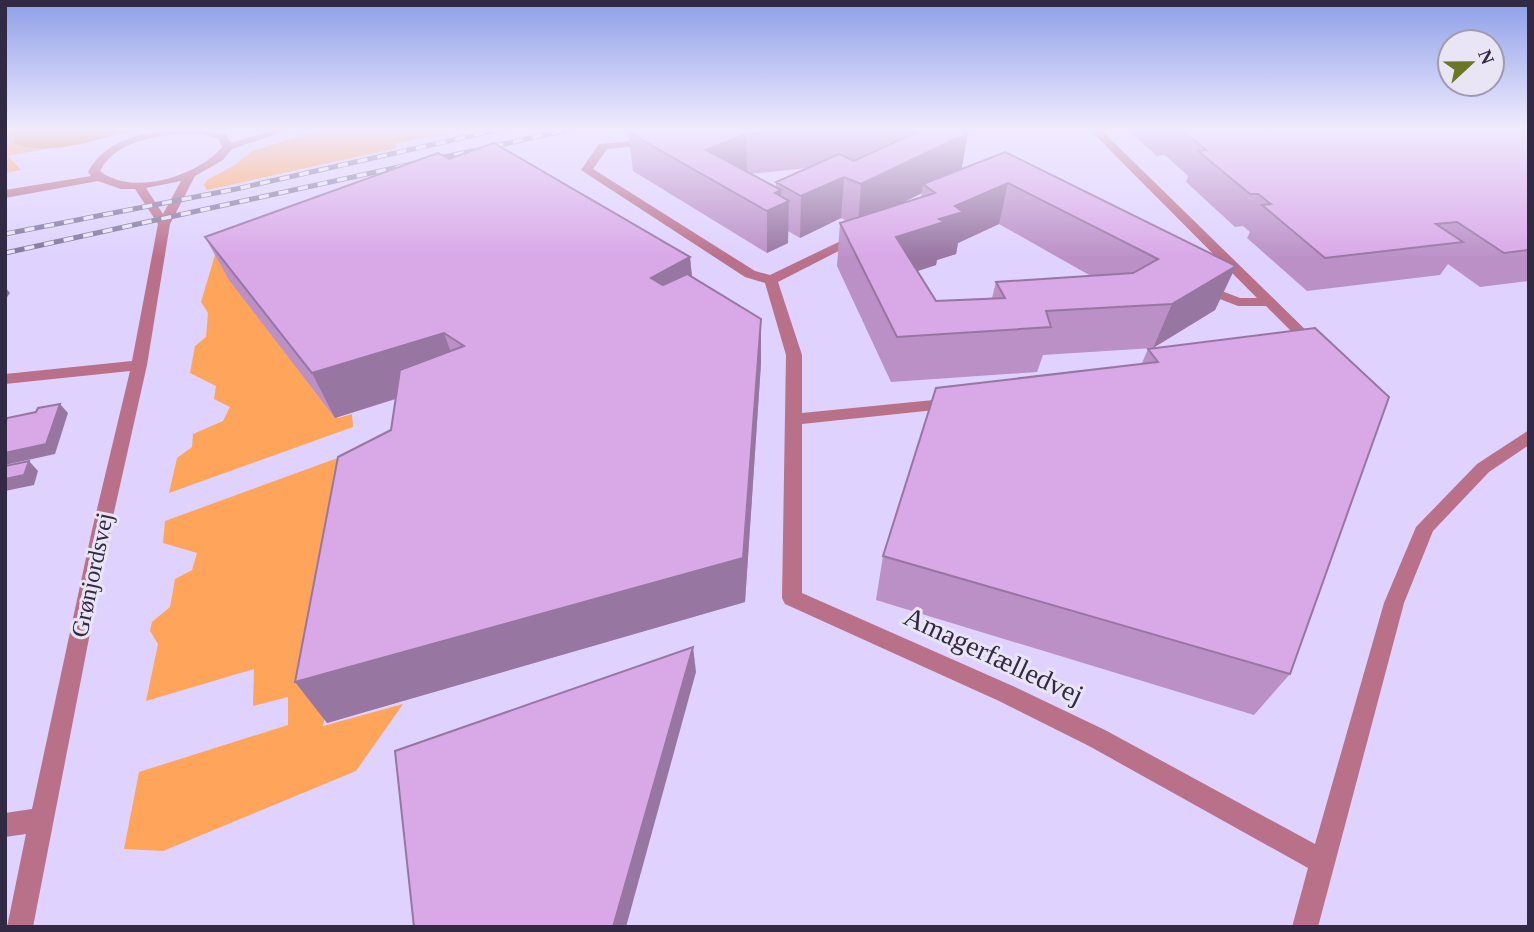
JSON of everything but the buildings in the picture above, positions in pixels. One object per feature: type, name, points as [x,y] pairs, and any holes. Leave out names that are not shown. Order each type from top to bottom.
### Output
[{"type":"street","points":[[5,187],[69,171]]},
{"type":"street","points":[[94,171],[98,178]]},
{"type":"street","points":[[5,194],[98,178],[114,184],[138,186],[197,171]]},
{"type":"street","points":[[589,171],[750,274],[771,280],[867,233]]},
{"type":"street","points":[[1137,171],[1268,302],[1308,349]]},
{"type":"street","name":"Grønjordsvej","points":[[20,927],[101,530],[139,365],[164,224],[190,175]]},
{"type":"street","points":[[138,186],[164,224]]},
{"type":"street","points":[[1184,279],[1238,302],[1268,302]]},
{"type":"street","name":"Amagerfælledvej","points":[[771,280],[794,355],[792,598],[1007,694],[1097,738],[1322,862]]},
{"type":"street","points":[[5,379],[139,365]]},
{"type":"street","points":[[793,419],[968,401]]},
{"type":"street","points":[[1305,927],[1394,603],[1425,527],[1483,468],[1529,436]]},
{"type":"street","points":[[5,825],[41,820]]},
{"type":"shaded area","points":[[223,171],[291,171],[207,190],[204,185],[207,180]]},
{"type":"shaded area","points":[[218,245],[231,276],[338,418],[352,414],[353,427],[169,493],[177,458],[192,447],[193,434],[223,421],[230,407],[214,399],[216,386],[190,373],[195,346],[206,337],[208,313],[201,302]]},
{"type":"shaded area","points":[[354,452],[364,496],[323,726],[403,704],[356,771],[163,851],[124,849],[139,772],[288,725],[288,697],[253,706],[254,669],[146,701],[158,644],[150,631],[152,622],[170,607],[175,579],[192,570],[197,553],[163,543],[165,521]]},
{"type":"railway","points":[[5,234],[313,171]]},
{"type":"railway","points":[[5,253],[378,171]]}]
